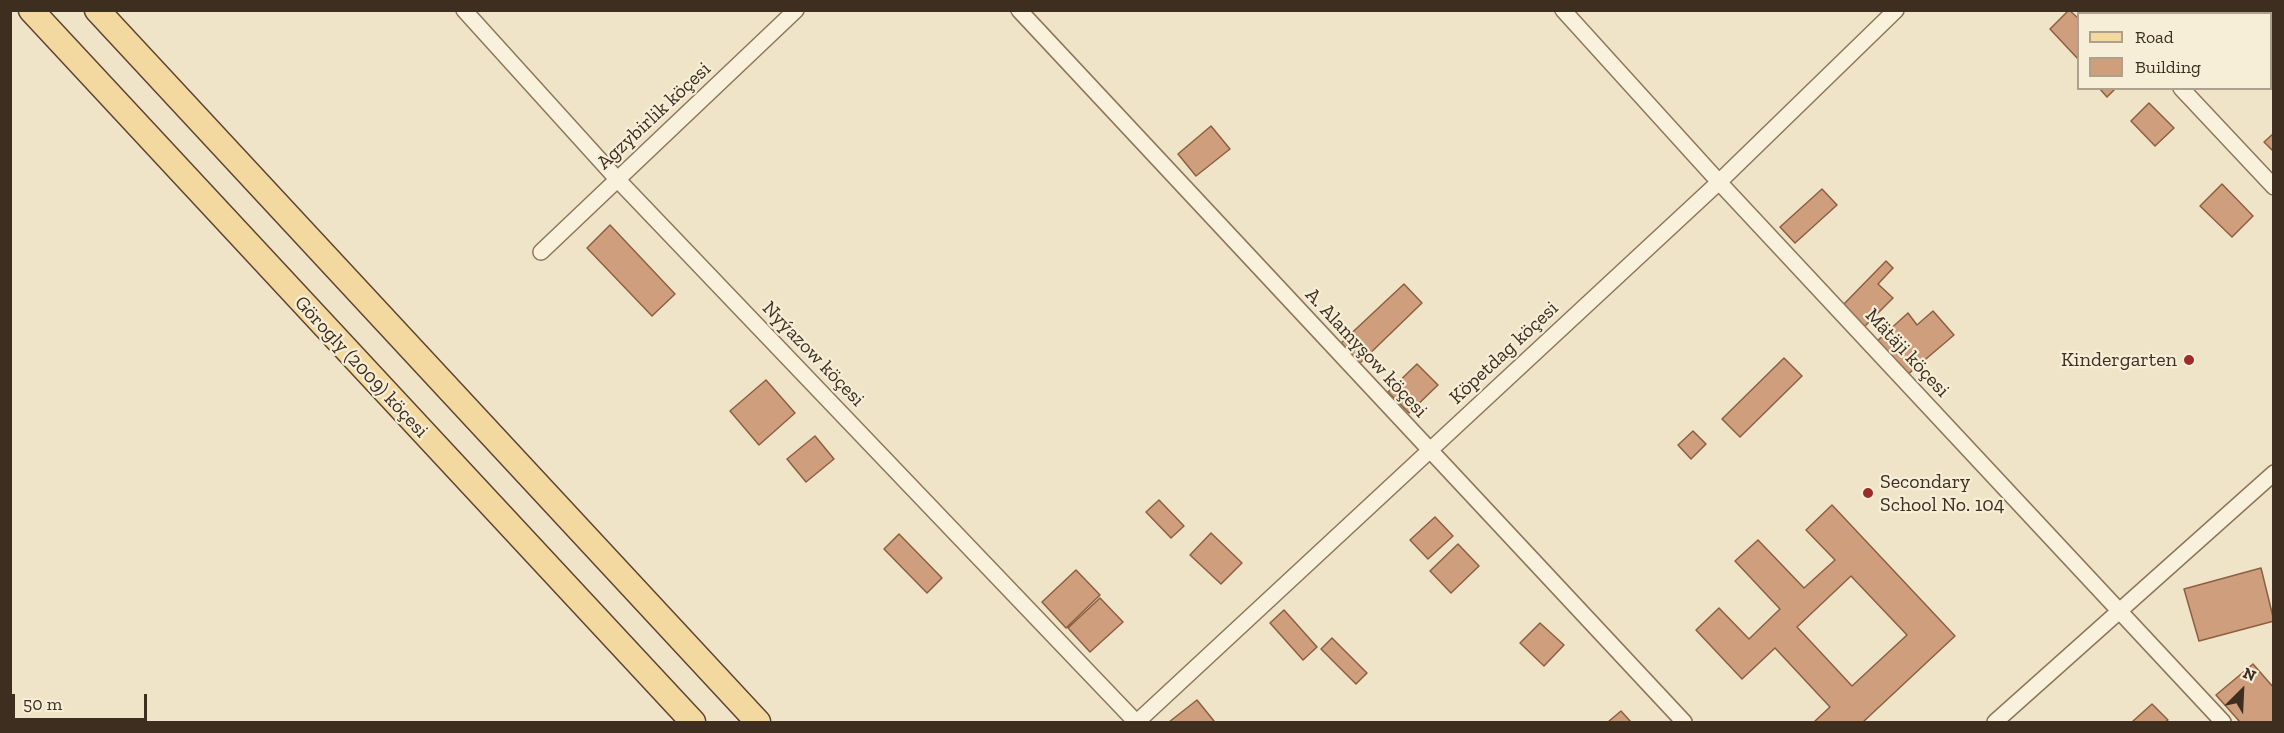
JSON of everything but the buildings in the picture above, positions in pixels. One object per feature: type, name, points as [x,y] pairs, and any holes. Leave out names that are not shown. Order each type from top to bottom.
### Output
[{"type":"main road","name":"Görogly (2009) köçesi","points":[[31,10],[693,723]]},
{"type":"main road","points":[[97,10],[758,723]]},
{"type":"street","name":"Nyýazow köçesi","points":[[464,10],[617,179],[1136,723]]},
{"type":"street","name":"Agzybirlik köçesi","points":[[541,252],[796,10]]},
{"type":"street","name":"A. Alamyşow köçesi","points":[[1019,10],[1684,723]]},
{"type":"street","name":"Mätäji köçesi","points":[[1563,10],[1719,182],[2223,723]]},
{"type":"street","name":"Köpetdag köçesi","points":[[1136,723],[1719,182],[1896,10]]},
{"type":"street","points":[[2183,90],[2274,187]]},
{"type":"street","points":[[1995,723],[2117,610],[2274,473]]},
{"type":"place","name":"Kindergarten","points":[[2189,360]]},
{"type":"place","name":"Secondary School No. 104","points":[[1868,493]]}]
